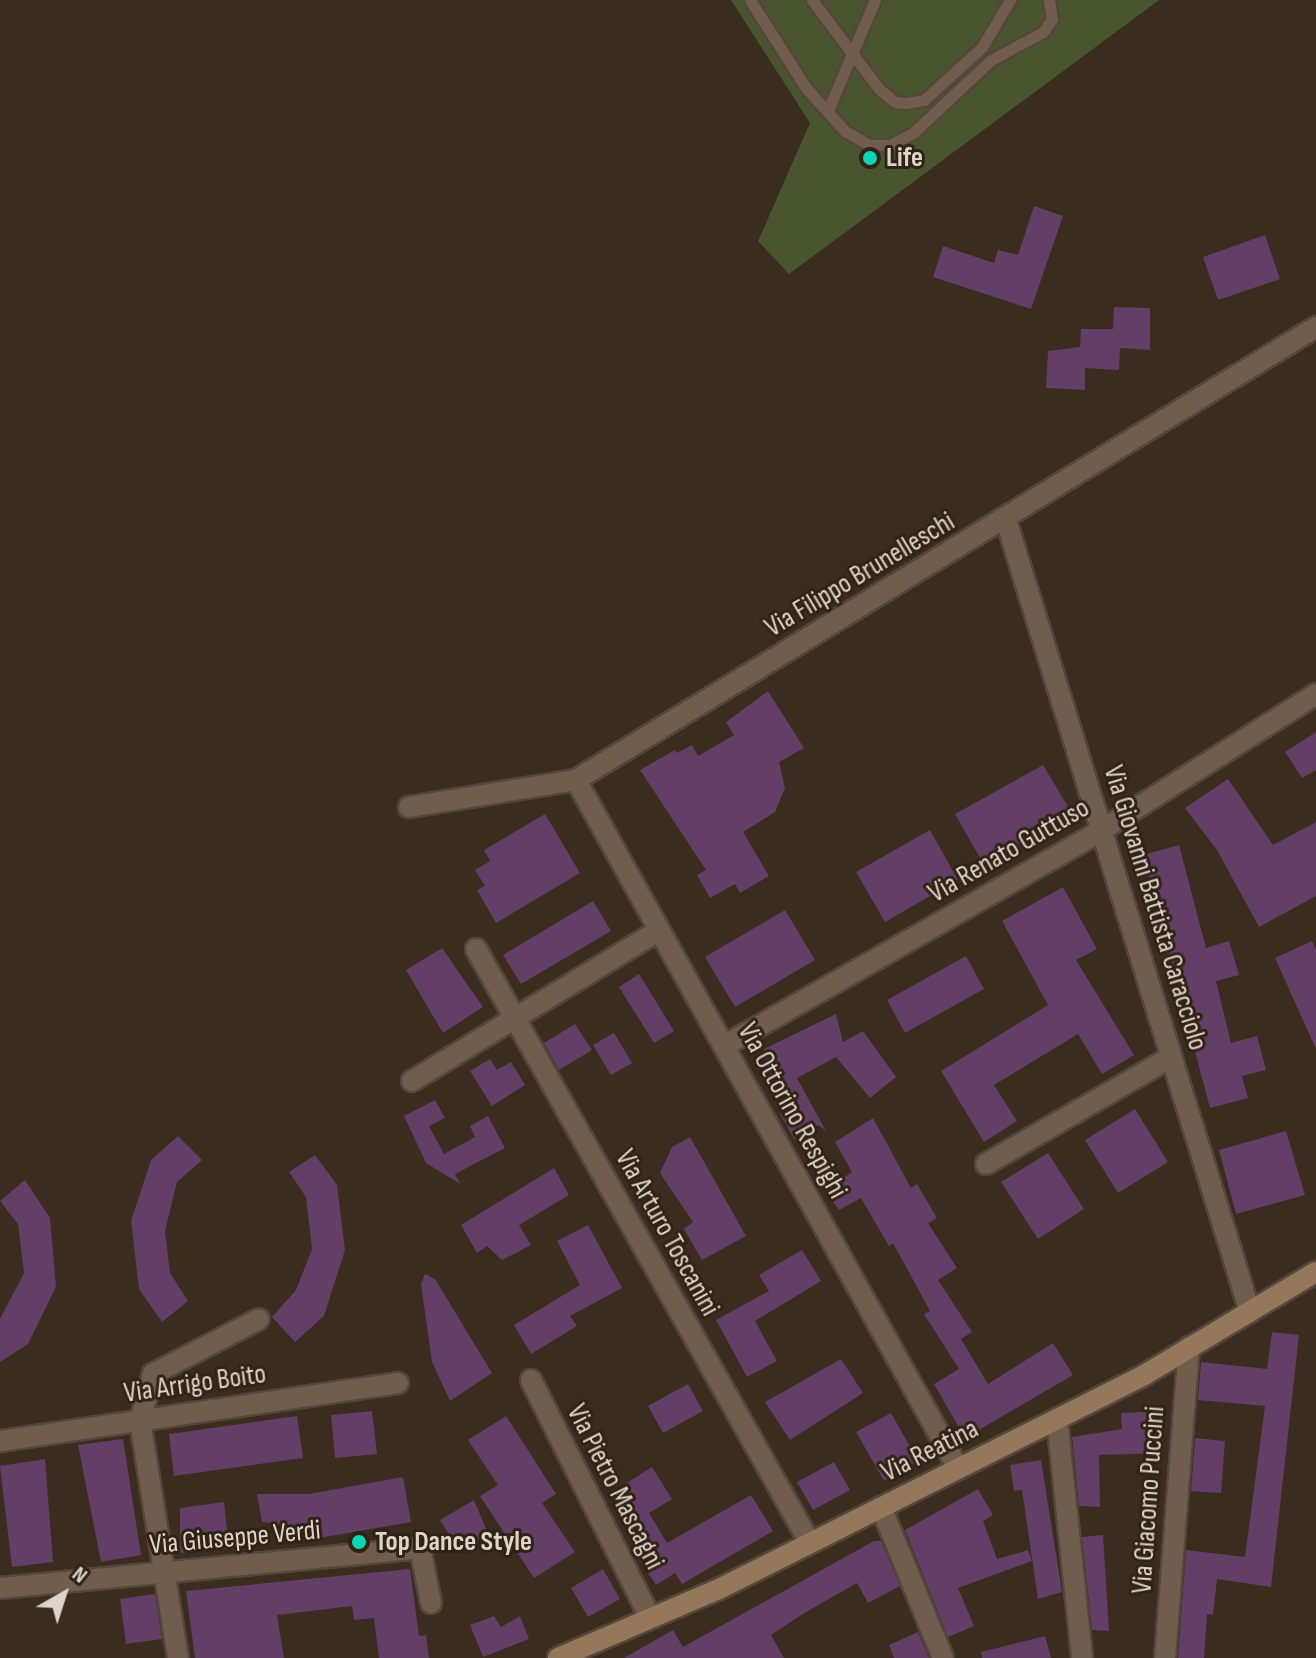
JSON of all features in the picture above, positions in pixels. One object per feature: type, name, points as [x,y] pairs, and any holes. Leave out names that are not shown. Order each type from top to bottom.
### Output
[{"type":"street","name":"Via Filippo Brunelleschi","points":[[409,807],[576,780],[1006,520],[1316,327]]},
{"type":"street","name":"Via Giovanni Battista Caracciolo","points":[[1006,520],[1250,1312]]},
{"type":"street","name":"Via Renato Guttuso","points":[[724,1046],[1102,830],[1316,694]]},
{"type":"street","name":"Via Ottorino Respighi","points":[[576,780],[958,1468]]},
{"type":"street","points":[[412,1081],[659,930]]},
{"type":"street","name":"Via Arturo Toscanini","points":[[476,949],[810,1543]]},
{"type":"street","points":[[986,1164],[1171,1057]]},
{"type":"street","name":"Via Reatina","points":[[558,1658],[810,1543],[1057,1419],[1189,1347],[1316,1272]]},
{"type":"street","points":[[178,1658],[140,1421],[153,1374],[259,1319]]},
{"type":"street","name":"Via Giacomo Puccini","points":[[1165,1658],[1189,1347]]},
{"type":"street","name":"Via Pietro Mascagni","points":[[531,1380],[650,1618]]},
{"type":"street","name":"Via Arrigo Boito","points":[[0,1441],[398,1383]]},
{"type":"street","points":[[1057,1419],[1082,1658]]},
{"type":"street","points":[[881,1507],[943,1658]]},
{"type":"street","name":"Via Giuseppe Verdi","points":[[0,1588],[420,1548],[431,1603]]},
{"type":"lane","points":[[750,0],[806,88],[845,131],[869,145],[890,145],[914,132],[991,60],[1043,32],[1052,19],[1049,0]]},
{"type":"lane","points":[[812,0],[851,56],[895,102],[924,100],[982,47],[1010,0]]},
{"type":"lane","points":[[828,110],[870,3]]},
{"type":"green space","name":"Life","points":[[731,0],[1159,0],[789,274],[758,241],[810,123]]},
{"type":"building","points":[[1034,206],[1063,216],[1031,309],[933,277],[943,246],[994,263],[998,250],[1018,255]]},
{"type":"building","points":[[1265,235],[1280,279],[1218,300],[1203,257]]},
{"type":"building","points":[[1114,307],[1150,308],[1150,350],[1120,348],[1119,370],[1085,368],[1085,390],[1046,388],[1048,351],[1080,347],[1081,329],[1113,329]]},
{"type":"building","points":[[768,691],[804,748],[779,762],[785,788],[775,812],[743,832],[769,876],[740,893],[735,884],[710,898],[697,875],[706,870],[640,770],[675,750],[677,753],[692,745],[698,756],[734,735],[726,722]]},
{"type":"building","points":[[1316,732],[1316,770],[1302,778],[1285,752]]},
{"type":"building","points":[[1043,765],[1073,815],[984,865],[955,814]]},
{"type":"building","points":[[1228,779],[1273,845],[1316,822],[1316,896],[1259,927],[1217,850],[1185,808]]},
{"type":"building","points":[[545,814],[580,873],[496,923],[477,890],[485,886],[475,870],[490,861],[484,850]]},
{"type":"building","points":[[930,830],[958,880],[885,922],[856,872]]},
{"type":"building","points":[[1179,845],[1206,948],[1229,941],[1239,975],[1216,981],[1231,1043],[1257,1036],[1266,1070],[1242,1076],[1248,1098],[1210,1108],[1143,855]]},
{"type":"building","points":[[1063,887],[1097,949],[1076,960],[1134,1055],[1102,1074],[1078,1034],[994,1085],[1017,1121],[984,1142],[941,1071],[1048,1005],[1002,921]]},
{"type":"building","points":[[593,901],[611,931],[521,984],[503,955]]},
{"type":"building","points":[[785,910],[815,960],[735,1007],[705,957]]},
{"type":"building","points":[[1312,941],[1316,950],[1316,1049],[1275,958]]},
{"type":"building","points":[[442,948],[483,1007],[443,1033],[406,970]]},
{"type":"building","points":[[966,956],[984,989],[905,1033],[887,1000]]},
{"type":"building","points":[[639,974],[674,1031],[654,1043],[619,987]]},
{"type":"building","points":[[836,1014],[843,1042],[863,1031],[896,1077],[870,1098],[836,1057],[797,1078],[826,1131],[818,1125],[794,1139],[780,1114],[794,1106],[766,1083],[764,1049]]},
{"type":"building","points":[[575,1024],[592,1050],[559,1070],[544,1043]]},
{"type":"building","points":[[614,1033],[632,1063],[611,1075],[593,1045]]},
{"type":"building","points":[[490,1059],[497,1070],[511,1062],[525,1085],[492,1106],[470,1071]]},
{"type":"building","points":[[435,1100],[445,1118],[429,1126],[444,1154],[475,1137],[470,1126],[488,1116],[505,1148],[455,1174],[460,1184],[426,1163],[404,1116]]},
{"type":"building","points":[[1135,1109],[1168,1162],[1118,1193],[1085,1140]]},
{"type":"building","points":[[873,1118],[911,1188],[917,1184],[937,1218],[928,1223],[957,1268],[938,1280],[972,1332],[961,1339],[988,1384],[1053,1343],[1073,1375],[965,1438],[934,1384],[959,1369],[924,1314],[930,1311],[893,1243],[889,1246],[861,1198],[839,1210],[825,1191],[852,1172],[835,1142]]},
{"type":"building","points":[[1286,1131],[1305,1195],[1236,1214],[1219,1150]]},
{"type":"building","points":[[178,1136],[202,1160],[177,1182],[165,1231],[170,1273],[188,1301],[162,1322],[139,1289],[131,1221],[151,1160]]},
{"type":"building","points":[[690,1137],[746,1236],[702,1260],[684,1229],[693,1222],[660,1173],[672,1147]]},
{"type":"building","points":[[1048,1153],[1084,1209],[1038,1239],[1001,1182]]},
{"type":"building","points":[[315,1155],[337,1185],[345,1250],[324,1316],[295,1342],[272,1317],[296,1290],[312,1249],[306,1197],[289,1172]]},
{"type":"building","points":[[554,1168],[569,1195],[519,1225],[531,1245],[502,1260],[487,1246],[477,1253],[461,1225]]},
{"type":"building","points":[[25,1180],[50,1218],[56,1287],[28,1344],[0,1362],[0,1319],[24,1273],[18,1224],[0,1201]]},
{"type":"building","points":[[588,1225],[622,1288],[570,1316],[577,1326],[531,1354],[514,1325],[580,1285],[557,1241]]},
{"type":"building","points":[[802,1250],[821,1281],[755,1321],[777,1361],[747,1377],[716,1320],[769,1291],[759,1275]]},
{"type":"building","points":[[425,1274],[435,1279],[492,1373],[450,1401],[432,1362],[421,1284]]},
{"type":"building","points":[[1272,1332],[1299,1335],[1271,1587],[1217,1579],[1213,1615],[1207,1614],[1204,1658],[1178,1658],[1186,1550],[1245,1557],[1265,1406],[1198,1400],[1201,1362],[1267,1369]]},
{"type":"building","points":[[841,1359],[863,1393],[790,1440],[765,1402]]},
{"type":"building","points":[[688,1384],[703,1411],[663,1433],[648,1406]]},
{"type":"building","points":[[372,1411],[377,1454],[335,1458],[331,1415]]},
{"type":"building","points":[[1161,1411],[1163,1453],[1099,1455],[1100,1507],[1079,1506],[1072,1437],[1122,1429],[1121,1413]]},
{"type":"building","points":[[891,1413],[918,1461],[884,1481],[856,1432]]},
{"type":"building","points":[[297,1416],[303,1458],[174,1476],[169,1434]]},
{"type":"building","points":[[506,1416],[556,1494],[542,1503],[575,1552],[534,1578],[480,1496],[498,1485],[468,1440]]},
{"type":"building","points":[[1195,1438],[1225,1441],[1221,1493],[1191,1491]]},
{"type":"building","points":[[123,1439],[141,1555],[101,1562],[78,1445]]},
{"type":"building","points":[[45,1459],[53,1562],[12,1567],[0,1466]]},
{"type":"building","points":[[1041,1460],[1062,1592],[1038,1599],[1022,1490],[1014,1491],[1010,1465]]},
{"type":"building","points":[[834,1462],[850,1490],[813,1510],[797,1482]]},
{"type":"building","points":[[652,1467],[672,1499],[649,1513],[667,1543],[751,1495],[773,1531],[682,1584],[675,1573],[656,1585],[634,1551],[644,1545],[611,1493]]},
{"type":"building","points":[[403,1477],[411,1522],[296,1542],[279,1524],[262,1522],[257,1494],[309,1494]]},
{"type":"building","points":[[978,1489],[993,1515],[983,1521],[997,1559],[1028,1550],[1032,1561],[958,1588],[974,1626],[948,1637],[905,1530]]},
{"type":"building","points":[[474,1500],[488,1534],[459,1551],[440,1520]]},
{"type":"building","points":[[224,1502],[229,1548],[180,1553],[180,1508]]},
{"type":"building","points":[[1103,1535],[1109,1631],[1092,1630],[1082,1537]]},
{"type":"building","points":[[874,1541],[881,1541],[900,1586],[868,1603],[857,1583],[806,1612],[771,1635],[784,1658],[624,1658],[673,1630],[683,1647]]},
{"type":"building","points":[[410,1569],[419,1636],[426,1635],[429,1658],[379,1658],[374,1618],[354,1620],[352,1606],[277,1615],[284,1658],[195,1658],[186,1591]]},
{"type":"building","points":[[603,1569],[620,1599],[588,1617],[571,1588]]},
{"type":"building","points":[[155,1594],[162,1639],[126,1644],[120,1599]]},
{"type":"building","points":[[494,1616],[501,1627],[520,1616],[529,1639],[483,1657],[470,1625]]},
{"type":"building","points":[[918,1632],[929,1658],[894,1658],[889,1645]]},
{"type":"building","points":[[1045,1636],[1051,1658],[982,1658],[981,1652]]},
{"type":"place","name":"Life","points":[[870,158]]},
{"type":"place","name":"Top Dance Style","points":[[359,1542]]}]
